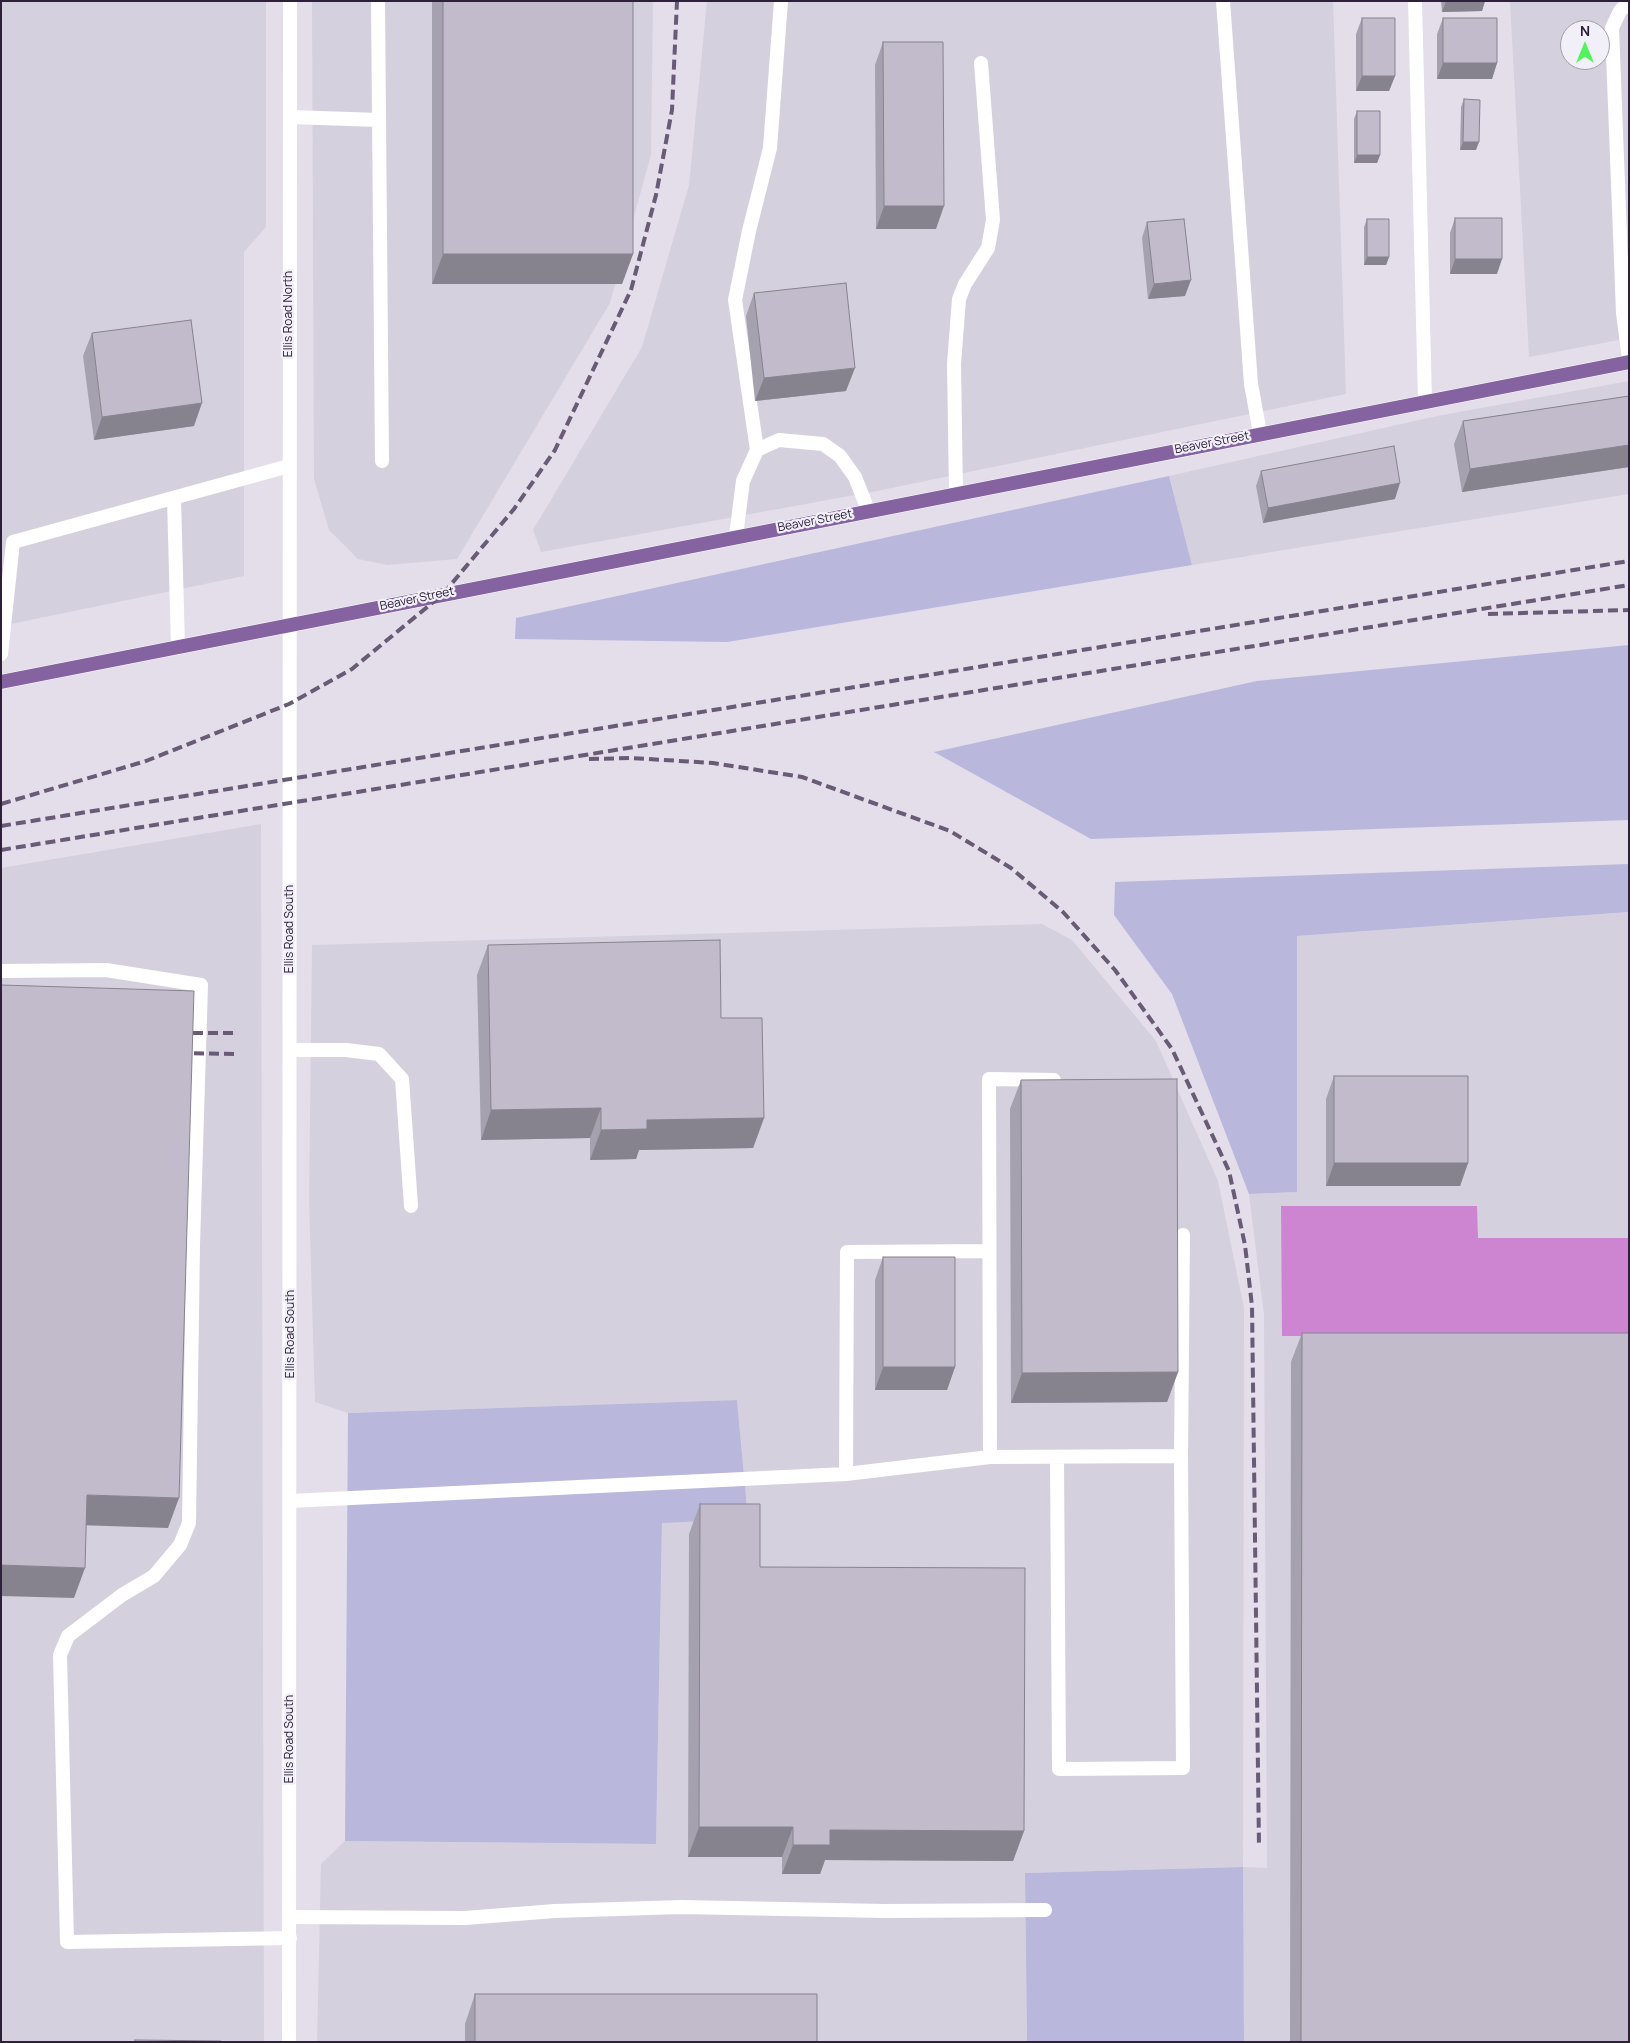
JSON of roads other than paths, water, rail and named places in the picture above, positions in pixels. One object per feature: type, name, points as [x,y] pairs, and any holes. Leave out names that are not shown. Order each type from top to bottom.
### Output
[{"type":"main road","name":"Beaver Street","points":[[1,682],[1629,361]]},
{"type":"street","name":"Ellis Road North","points":[[288,626],[290,1]]},
{"type":"street","points":[[378,1],[382,461]]},
{"type":"street","points":[[736,536],[743,481],[757,450],[735,300],[749,232],[770,148],[781,1]]},
{"type":"street","points":[[1224,1],[1251,384],[1260,434]]},
{"type":"street","points":[[1415,1],[1424,401]]},
{"type":"street","points":[[1629,2],[1620,10],[1612,28],[1623,304],[1629,361]]},
{"type":"street","points":[[956,493],[954,364],[959,299],[965,284],[988,248],[993,220],[981,63]]},
{"type":"street","points":[[290,118],[378,120]]},
{"type":"street","points":[[757,450],[779,440],[823,444],[840,456],[855,477],[868,510]]},
{"type":"street","points":[[1,654],[13,542],[289,466]]},
{"type":"street","points":[[174,498],[178,648]]},
{"type":"street","name":"Ellis Road South","points":[[288,626],[291,1050],[290,2042]]},
{"type":"street","points":[[1,971],[106,970],[201,985],[193,1245],[189,1523],[180,1545],[154,1576],[122,1595],[68,1636],[60,1655],[67,1942],[290,1938]]},
{"type":"street","points":[[291,1050],[346,1050],[379,1054],[402,1078],[412,1206]]},
{"type":"street","points":[[990,1458],[989,1079],[1069,1080]]},
{"type":"street","points":[[1057,1458],[1059,1769],[1183,1768],[1181,1456],[1183,1235]]},
{"type":"street","points":[[846,1474],[847,1252],[989,1251]]},
{"type":"street","points":[[290,1501],[846,1474],[990,1458],[1181,1456]]},
{"type":"street","points":[[290,1917],[465,1918],[555,1911],[681,1907],[884,1911],[1045,1910]]},
{"type":"railway","points":[[1,804],[146,761],[289,704],[352,669],[443,594],[514,509],[555,450],[631,290],[656,195],[672,110],[677,1]]},
{"type":"railway","points":[[1,826],[1629,561]]},
{"type":"railway","points":[[1,850],[1629,585]]},
{"type":"railway","points":[[1488,614],[1629,610]]},
{"type":"railway","points":[[589,759],[631,758],[713,763],[802,777],[950,831],[1011,868],[1063,912],[1115,970],[1172,1049],[1229,1171],[1245,1245],[1252,1306],[1259,1847]]},
{"type":"railway","points":[[178,1033],[236,1033]]},
{"type":"railway","points":[[179,1053],[234,1054]]}]
